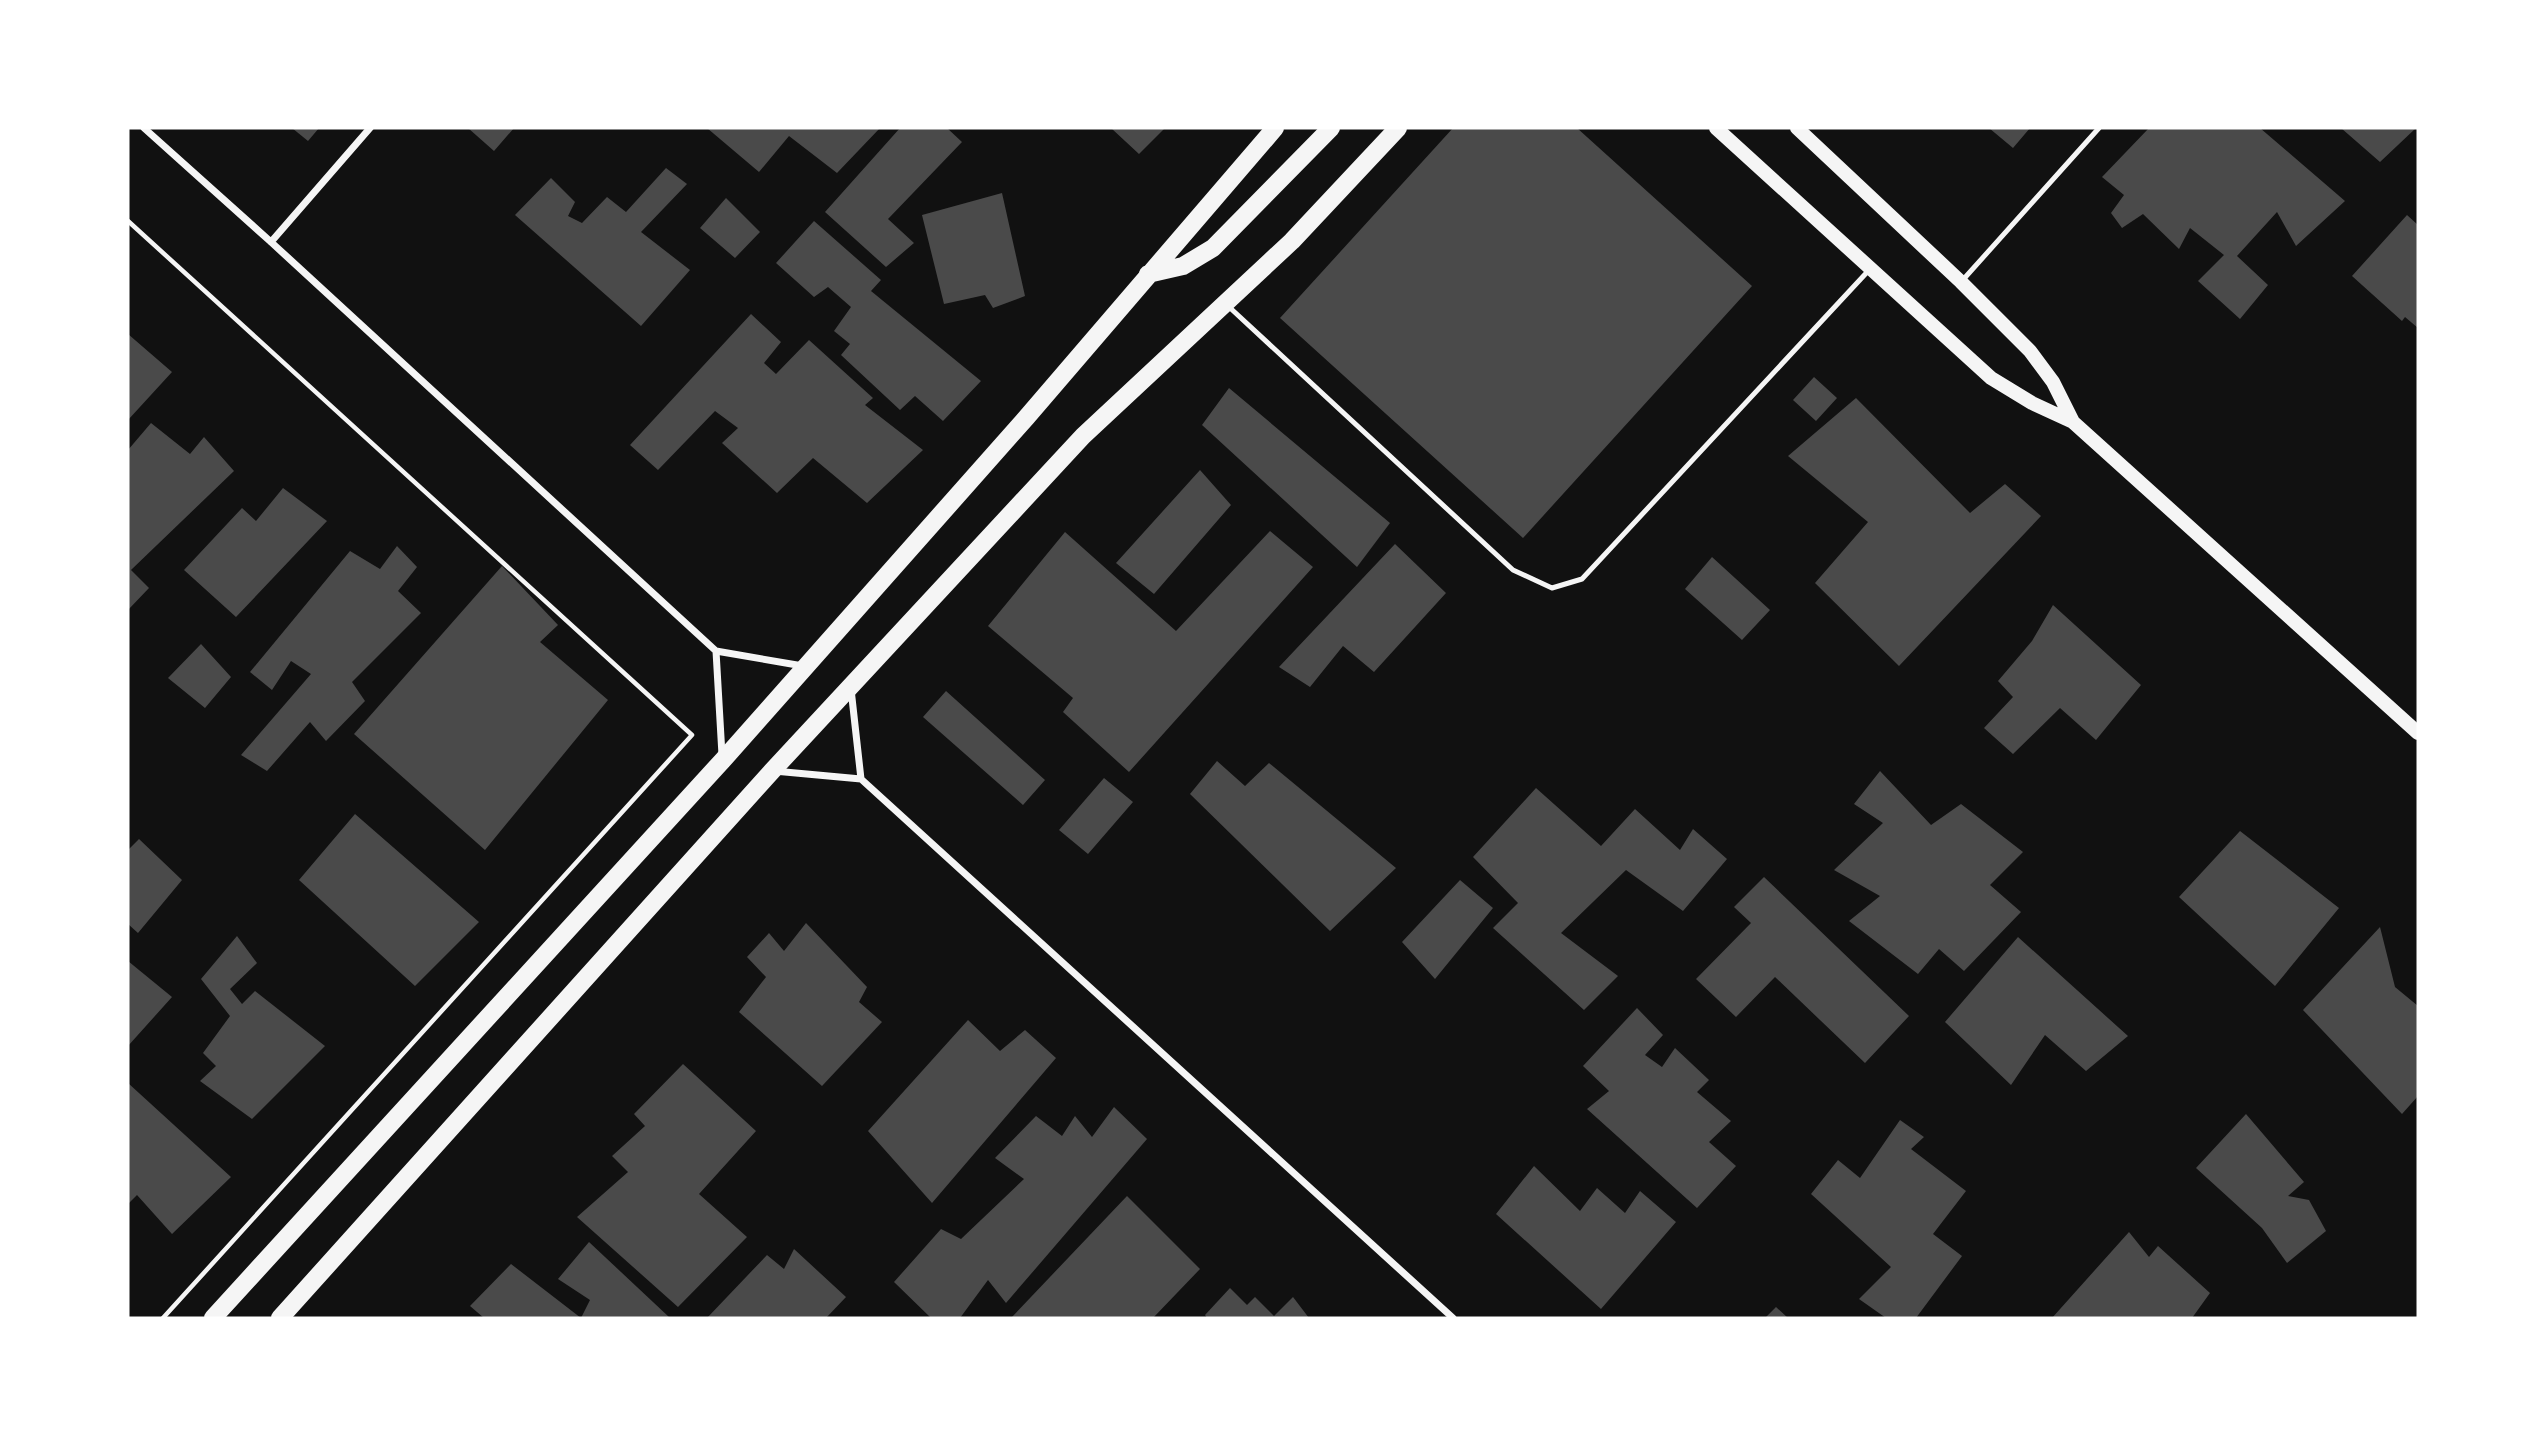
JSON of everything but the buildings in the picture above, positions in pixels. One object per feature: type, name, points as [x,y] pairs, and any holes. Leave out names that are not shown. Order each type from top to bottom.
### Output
[{"type":"main road","points":[[213,1318],[723,760],[1026,418],[1275,128]]},
{"type":"main road","points":[[1148,274],[1183,266],[1213,248],[1331,128]]},
{"type":"main road","points":[[280,1318],[772,771],[1083,436],[1293,241],[1398,128]]},
{"type":"main road","points":[[1716,128],[1991,378],[2032,403],[2073,422],[2418,733]]},
{"type":"main road","points":[[1797,128],[2031,351],[2053,382],[2073,422]]},
{"type":"street","points":[[144,128],[716,651],[804,666]]},
{"type":"street","points":[[271,242],[370,128]]},
{"type":"street","points":[[716,651],[723,760]]},
{"type":"street","points":[[851,686],[861,779]]},
{"type":"street","points":[[772,771],[861,779],[1453,1318]]},
{"type":"lane","points":[[1961,282],[2099,128]]},
{"type":"lane","points":[[1225,303],[1513,570],[1552,588],[1582,579],[1870,269]]},
{"type":"path","points":[[128,221],[692,735],[163,1318]]}]
